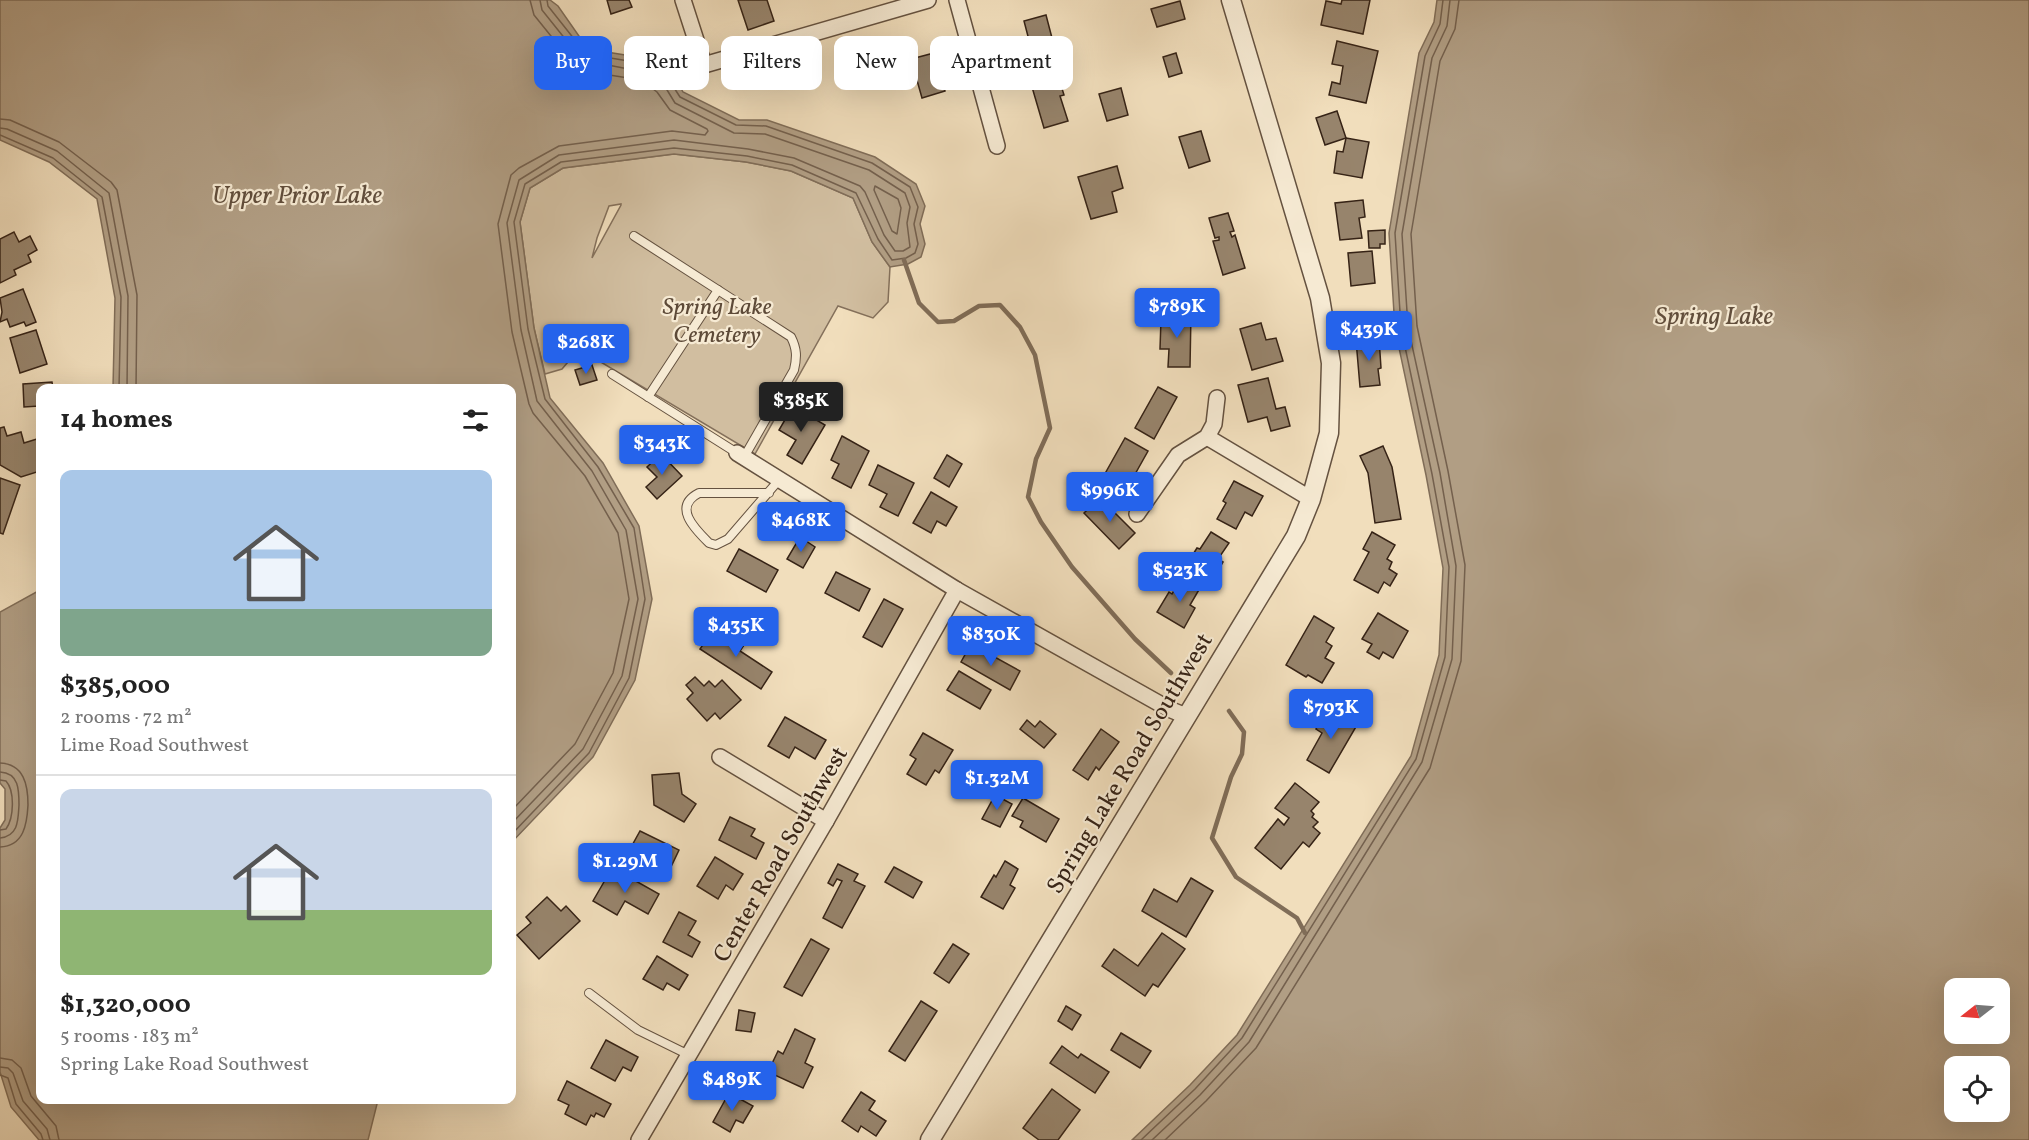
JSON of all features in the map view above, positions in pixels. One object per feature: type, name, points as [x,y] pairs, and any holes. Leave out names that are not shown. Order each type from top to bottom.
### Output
[{"type":"street","points":[[683,0],[704,66],[928,0]]},
{"type":"street","points":[[957,0],[998,146]]},
{"type":"street","name":"Spring Lake Road Southwest","points":[[930,1140],[1296,536],[1311,499],[1329,433],[1331,363],[1320,298],[1231,0]]},
{"type":"street","points":[[1137,514],[1178,456],[1207,437],[1214,424],[1217,398]]},
{"type":"street","points":[[1207,437],[1311,499]]},
{"type":"street","points":[[740,456],[957,590],[1169,709],[1186,716]]},
{"type":"street","name":"Center Road Southwest","points":[[639,1140],[826,821],[957,590]]},
{"type":"street","points":[[720,757],[826,821]]},
{"type":"lane","points":[[612,374],[740,456],[794,370],[797,358],[796,347],[791,338],[634,236]]},
{"type":"lane","points":[[648,397],[718,291]]},
{"type":"lane","points":[[769,493],[699,493],[690,498],[687,514],[695,529],[709,543],[722,543],[728,539],[769,493],[779,480]]},
{"type":"lane","points":[[589,993],[638,1030],[689,1055]]},
{"type":"green space","name":"Spring Lake Cemetery","points":[[674,154],[746,162],[791,171],[853,198],[872,242],[890,267],[888,302],[873,318],[838,306],[755,454],[579,349],[562,369],[545,374],[534,328],[520,222],[530,188],[563,168]],"holes":[[[621,205],[592,258],[609,206]]]},
{"type":"water","name":"Upper Prior Lake","points":[[0,0],[550,0],[558,6],[579,36],[534,36],[534,90],[612,90],[612,53],[624,55],[624,90],[682,90],[739,120],[767,120],[875,157],[916,184],[925,206],[920,224],[925,244],[921,257],[908,264],[890,267],[872,242],[853,198],[791,171],[746,162],[674,154],[563,168],[530,188],[520,222],[534,328],[550,398],[603,463],[639,526],[652,599],[635,680],[593,757],[516,838],[516,384],[113,384],[115,298],[97,199],[49,162],[0,140]]},
{"type":"water","name":"Spring Lake","points":[[1437,0],[2029,0],[2029,1140],[1132,1140],[1190,1085],[1237,1035],[1411,756],[1439,655],[1443,568],[1395,329],[1389,233],[1419,53],[1434,22]]},
{"type":"water","points":[[36,592],[36,1104],[377,1104],[368,1140],[39,1140],[11,1107],[0,1072],[0,828],[5,820],[5,789],[0,783],[0,612]]},
{"type":"building","points":[[607,0],[629,0],[632,7],[611,14]]},
{"type":"building","points":[[738,0],[767,0],[774,21],[748,30]]},
{"type":"building","points":[[1342,0],[1370,0],[1363,34],[1321,25],[1326,1],[1341,4]]},
{"type":"building","points":[[1180,1],[1185,19],[1157,27],[1151,9]]},
{"type":"building","points":[[1046,15],[1051,36],[1028,36],[1024,21]]},
{"type":"building","points":[[1337,41],[1378,51],[1366,103],[1329,95],[1332,82],[1340,84],[1343,66],[1332,64]]},
{"type":"building","points":[[1176,53],[1182,73],[1169,77],[1163,57]]},
{"type":"building","points":[[930,54],[930,90],[945,91],[922,98],[918,84],[918,57]]},
{"type":"building","points":[[1121,88],[1128,115],[1107,121],[1099,94]]},
{"type":"building","points":[[1033,90],[1062,90],[1064,95],[1060,96],[1068,121],[1044,128]]},
{"type":"building","points":[[1337,111],[1346,138],[1325,145],[1316,118]]},
{"type":"building","points":[[1201,131],[1210,161],[1189,168],[1179,137]]},
{"type":"building","points":[[1346,138],[1369,142],[1362,178],[1334,173],[1337,151],[1343,152]]},
{"type":"building","points":[[1117,166],[1123,188],[1112,192],[1117,212],[1091,219],[1078,177]]},
{"type":"building","points":[[1363,200],[1365,217],[1359,218],[1362,238],[1340,240],[1335,203]]},
{"type":"building","points":[[1228,213],[1234,231],[1230,232],[1232,237],[1235,235],[1245,268],[1223,275],[1213,241],[1219,240],[1219,237],[1215,238],[1209,218]]},
{"type":"building","points":[[1385,230],[1385,244],[1380,244],[1380,248],[1369,248],[1368,231]]},
{"type":"building","points":[[14,232],[19,242],[30,236],[37,250],[28,255],[31,262],[14,270],[16,275],[0,283],[0,239]]},
{"type":"building","points":[[1372,251],[1375,283],[1351,286],[1348,253]]},
{"type":"building","points":[[23,289],[36,322],[26,326],[24,322],[10,327],[7,319],[0,322],[2,312],[0,298]]},
{"type":"building","points":[[1166,312],[1191,313],[1190,367],[1168,367],[1169,349],[1160,349],[1161,320],[1166,320]]},
{"type":"building","points":[[1261,323],[1266,340],[1276,338],[1283,361],[1252,370],[1240,329]]},
{"type":"building","points":[[36,330],[47,364],[20,373],[10,338]]},
{"type":"building","points":[[1379,338],[1380,385],[1360,387],[1356,340]]},
{"type":"building","points":[[592,365],[597,380],[580,385],[575,370]]},
{"type":"building","points":[[1268,378],[1276,409],[1285,407],[1290,426],[1271,431],[1267,417],[1248,422],[1238,385]]},
{"type":"building","points":[[52,382],[52,384],[36,384],[36,406],[24,407],[23,384]]},
{"type":"building","points":[[1158,387],[1177,397],[1154,439],[1135,428]]},
{"type":"building","points":[[793,406],[825,425],[802,464],[787,455],[796,440],[779,430]]},
{"type":"building","points":[[4,427],[7,436],[21,432],[24,443],[36,439],[36,472],[21,477],[0,465],[0,428]]},
{"type":"building","points":[[842,436],[869,451],[851,488],[832,478],[839,464],[831,460]]},
{"type":"building","points":[[1125,438],[1148,451],[1125,492],[1102,479]]},
{"type":"building","points":[[1383,446],[1392,467],[1401,519],[1375,523],[1368,473],[1360,456]]},
{"type":"building","points":[[661,454],[682,476],[657,499],[646,487],[657,477],[647,467]]},
{"type":"building","points":[[947,455],[962,464],[949,487],[934,478]]},
{"type":"building","points":[[878,465],[914,483],[898,516],[880,507],[887,494],[869,485]]},
{"type":"building","points":[[0,478],[20,485],[3,534],[0,533]]},
{"type":"building","points":[[1234,481],[1263,496],[1252,516],[1245,512],[1236,529],[1217,519],[1226,503],[1223,501]]},
{"type":"building","points":[[931,492],[957,507],[946,526],[937,521],[931,533],[913,523]]},
{"type":"building","points":[[1100,498],[1135,533],[1119,549],[1084,513]]},
{"type":"building","points":[[1211,532],[1229,543],[1218,559],[1223,562],[1211,583],[1185,567]]},
{"type":"building","points":[[1372,532],[1395,545],[1387,559],[1392,562],[1389,569],[1397,574],[1390,586],[1384,582],[1378,593],[1354,580],[1369,552],[1363,549]]},
{"type":"building","points":[[800,537],[815,547],[803,568],[787,559]]},
{"type":"building","points":[[739,549],[778,570],[766,592],[727,571]]},
{"type":"building","points":[[836,572],[870,589],[859,611],[825,593]]},
{"type":"building","points":[[1182,578],[1200,588],[1190,605],[1195,608],[1184,628],[1157,612],[1169,592],[1172,594]]},
{"type":"building","points":[[884,599],[903,609],[882,647],[863,637]]},
{"type":"building","points":[[1378,613],[1408,631],[1393,658],[1383,652],[1379,659],[1367,652],[1372,644],[1362,639]]},
{"type":"building","points":[[1314,616],[1334,628],[1326,642],[1332,646],[1325,658],[1334,663],[1322,683],[1286,665]]},
{"type":"building","points":[[727,629],[746,642],[740,651],[772,672],[761,689],[700,649],[710,634],[720,640]]},
{"type":"building","points":[[971,644],[1020,671],[1010,690],[961,662]]},
{"type":"building","points":[[959,671],[991,690],[980,709],[947,690]]},
{"type":"building","points":[[695,677],[704,686],[709,681],[715,687],[722,680],[741,700],[720,719],[715,713],[707,721],[687,699],[693,693],[686,685]]},
{"type":"building","points":[[1328,708],[1357,725],[1329,773],[1307,760],[1322,733],[1316,729]]},
{"type":"building","points":[[785,717],[826,740],[815,759],[795,747],[789,758],[768,746]]},
{"type":"building","points":[[1027,720],[1035,727],[1040,721],[1056,734],[1044,748],[1020,729]]},
{"type":"building","points":[[1101,729],[1119,742],[1099,770],[1096,767],[1088,780],[1073,770]]},
{"type":"building","points":[[923,733],[953,750],[939,773],[935,770],[926,785],[907,774],[916,759],[910,755]]},
{"type":"building","points":[[679,773],[682,794],[696,804],[684,822],[654,805],[652,775]]},
{"type":"building","points":[[1295,783],[1319,802],[1311,811],[1314,814],[1312,817],[1318,822],[1313,827],[1320,833],[1309,847],[1303,842],[1281,869],[1255,848],[1278,819],[1284,825],[1289,818],[1275,808]]},
{"type":"building","points":[[995,795],[1012,804],[1000,827],[982,819]]},
{"type":"building","points":[[1023,798],[1059,819],[1046,842],[1020,827],[1023,821],[1012,816]]},
{"type":"building","points":[[730,817],[755,829],[751,836],[764,843],[756,859],[719,840]]},
{"type":"building","points":[[640,831],[679,850],[669,871],[629,851]]},
{"type":"building","points":[[715,857],[743,874],[733,890],[726,885],[718,899],[697,886]]},
{"type":"building","points":[[1005,861],[1018,869],[1010,885],[1015,888],[1003,909],[981,897]]},
{"type":"building","points":[[838,864],[858,874],[854,881],[865,886],[842,928],[823,918],[842,881],[837,879],[833,886],[828,883]]},
{"type":"building","points":[[894,867],[922,882],[913,898],[885,882]]},
{"type":"building","points":[[618,871],[659,894],[648,914],[625,901],[617,915],[593,901],[608,875],[614,879]]},
{"type":"building","points":[[1191,878],[1213,891],[1186,937],[1142,911],[1154,889],[1177,902]]},
{"type":"building","points":[[547,897],[561,911],[566,906],[580,921],[539,959],[517,935],[531,923],[526,917]]},
{"type":"building","points":[[679,912],[696,921],[688,935],[700,942],[692,957],[663,942]]},
{"type":"building","points":[[1162,933],[1185,949],[1158,987],[1153,984],[1145,996],[1102,966],[1114,949],[1138,966]]},
{"type":"building","points":[[811,939],[829,949],[802,996],[784,987]]},
{"type":"building","points":[[953,944],[969,954],[949,983],[934,973]]},
{"type":"building","points":[[657,956],[688,975],[679,990],[667,983],[663,990],[643,979]]},
{"type":"building","points":[[921,1001],[937,1011],[905,1061],[889,1051]]},
{"type":"building","points":[[1066,1006],[1081,1015],[1072,1030],[1058,1021]]},
{"type":"building","points":[[739,1010],[755,1013],[751,1032],[736,1030]]},
{"type":"building","points":[[795,1029],[815,1039],[805,1063],[813,1067],[803,1088],[768,1072],[778,1051],[783,1054]]},
{"type":"building","points":[[1121,1033],[1151,1051],[1140,1068],[1111,1050]]},
{"type":"building","points":[[606,1040],[638,1057],[631,1071],[623,1067],[615,1081],[591,1068]]},
{"type":"building","points":[[1062,1046],[1078,1058],[1081,1054],[1109,1072],[1095,1093],[1050,1063]]},
{"type":"building","points":[[567,1081],[611,1104],[604,1117],[596,1113],[594,1117],[591,1115],[586,1125],[565,1114],[569,1105],[558,1100]]},
{"type":"building","points":[[1052,1089],[1080,1110],[1058,1140],[1039,1140],[1023,1128]]},
{"type":"building","points":[[861,1092],[875,1101],[869,1110],[886,1121],[876,1136],[861,1126],[858,1132],[842,1121]]},
{"type":"building","points":[[729,1093],[753,1106],[743,1123],[736,1120],[730,1132],[713,1122]]},
{"type":"waterway","points":[[904,260],[919,303],[938,322],[954,321],[979,306],[1000,305],[1020,327],[1035,355],[1050,428],[1036,459],[1028,497],[1041,522],[1072,567],[1135,639],[1171,673]]},
{"type":"waterway","points":[[1229,711],[1244,732],[1242,754],[1231,777],[1212,838],[1236,877],[1297,918],[1305,933]]}]
